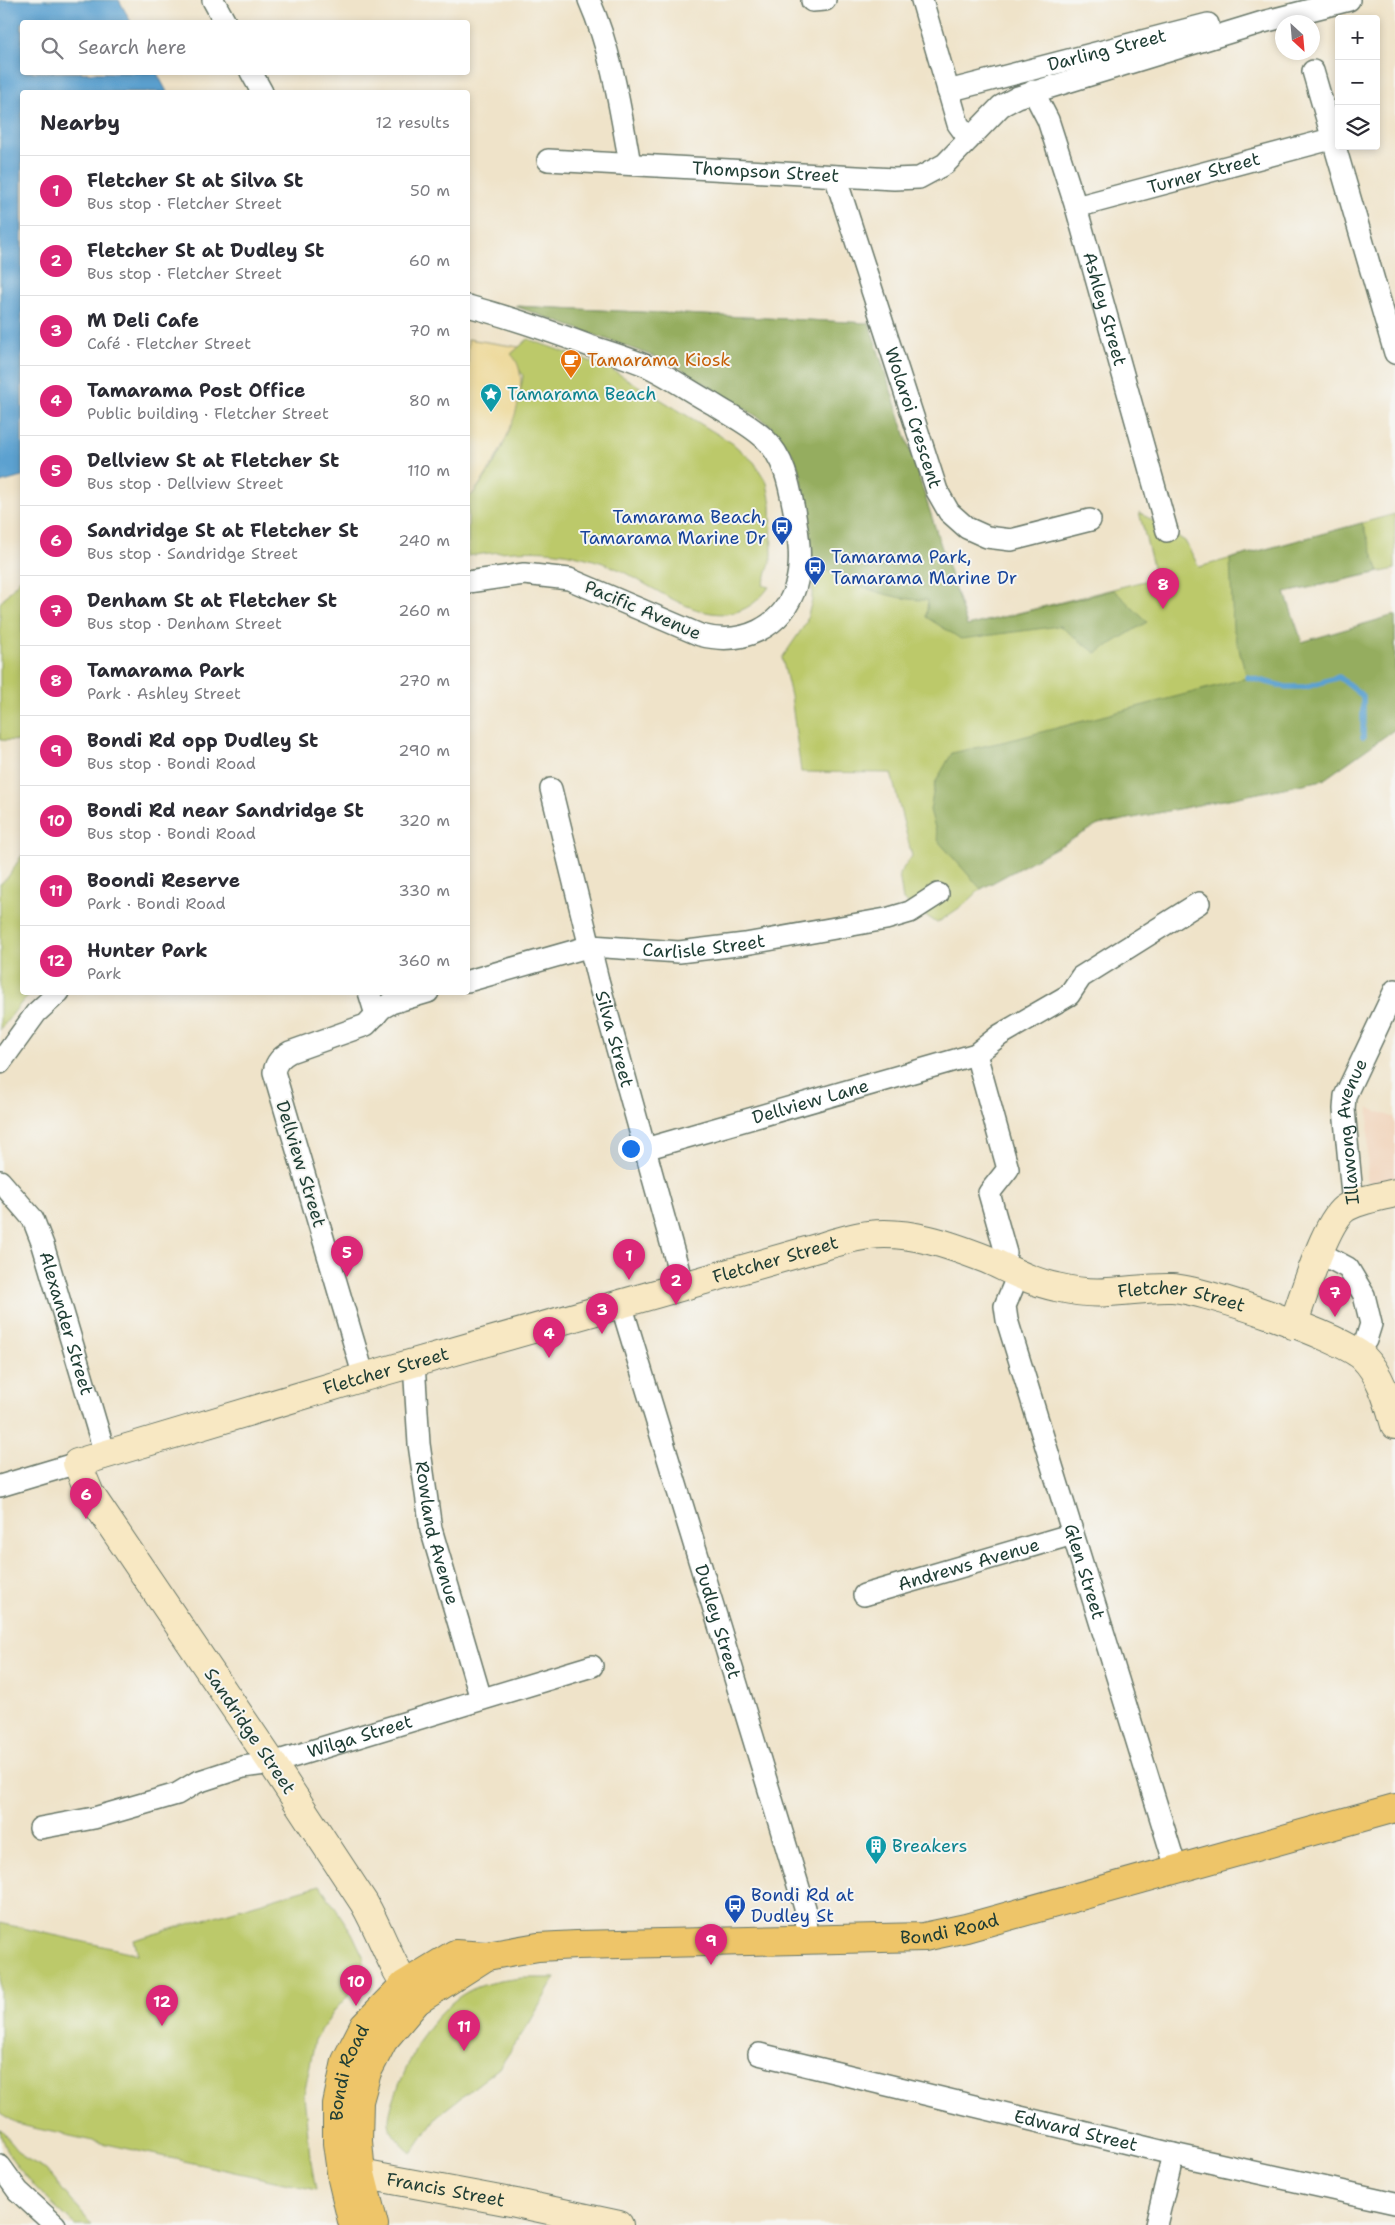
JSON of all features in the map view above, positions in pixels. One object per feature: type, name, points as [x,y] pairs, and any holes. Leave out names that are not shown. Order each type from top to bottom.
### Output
[{"type":"main road","name":"Bondi Road","points":[[351,2177],[337,2143],[337,2104],[346,2060],[364,2026],[410,1993],[444,1982],[467,1970],[487,1956],[504,1951],[548,1946],[908,1939],[940,1934],[1395,1808]]},
{"type":"main road","points":[[351,2177],[353,2225]]},
{"type":"main road","points":[[351,2177],[374,2225]]},
{"type":"street","points":[[213,0],[224,20]]},
{"type":"street","points":[[589,0],[600,24],[609,54],[630,164]]},
{"type":"street","points":[[922,0],[958,124],[969,139]]},
{"type":"street","name":"Darling Street","points":[[969,139],[1001,106],[1033,91],[1263,22],[1348,0]]},
{"type":"street","name":"Darling Street","points":[[948,91],[1245,15],[1263,22]]},
{"type":"street","points":[[1313,71],[1331,139],[1395,353]]},
{"type":"street","points":[[253,75],[261,90]]},
{"type":"street","name":"Ashley Street","points":[[1033,91],[1048,120],[1076,207],[1167,531]]},
{"type":"street","name":"Thompson Street","points":[[548,160],[894,179],[919,178],[945,164],[969,139]]},
{"type":"street","name":"Turner Street","points":[[1076,207],[1331,139]]},
{"type":"street","name":"Wolaroi Crescent","points":[[835,176],[937,491],[949,512],[967,528],[988,537],[1011,540],[1090,520]]},
{"type":"street","name":"Pacific Avenue","points":[[470,307],[517,320],[645,365],[741,421],[763,437],[783,464],[790,489],[799,546],[796,585],[785,606],[771,622],[754,633],[728,640],[689,632],[569,579],[524,574],[470,582]]},
{"type":"street","name":"Silva Street","points":[[551,789],[598,980],[683,1286]]},
{"type":"street","name":"Carlisle Street","points":[[470,980],[591,946],[680,952],[745,944],[886,919],[910,912],[938,894]]},
{"type":"street","points":[[976,1054],[1000,1035],[1069,995],[1081,977],[1199,903]]},
{"type":"street","name":"Illawong Avenue","points":[[1293,1325],[1327,1233],[1337,1217],[1352,1205],[1344,1109],[1345,1096],[1395,990]]},
{"type":"street","points":[[0,1063],[36,1013],[56,995]]},
{"type":"street","points":[[370,995],[376,1015]]},
{"type":"street","points":[[376,1015],[382,1008],[391,1003],[418,995]]},
{"type":"street","name":"Dellview Street","points":[[364,1377],[275,1079],[275,1065],[281,1057],[290,1052],[366,1025],[376,1015]]},
{"type":"street","name":"Dellview Lane","points":[[645,1149],[976,1054]]},
{"type":"street","name":"Glen Street","points":[[976,1054],[1008,1169],[989,1193],[1010,1270],[1006,1306],[1007,1320],[1176,1868]]},
{"type":"street","name":"Alexander Street","points":[[0,1181],[8,1204],[32,1219],[43,1244],[105,1454]]},
{"type":"street","points":[[1352,1205],[1395,1193]]},
{"type":"street","name":"Fletcher Street","points":[[0,1486],[364,1377],[683,1286],[850,1239],[884,1234],[904,1236],[949,1246],[1054,1287],[1106,1293],[1158,1288],[1189,1290],[1293,1325],[1349,1347],[1357,1353]]},
{"type":"street","points":[[1320,1253],[1348,1268],[1364,1295],[1371,1324],[1366,1340],[1357,1353],[1364,1359],[1380,1383],[1395,1425]]},
{"type":"street","name":"Dudley Street","points":[[621,1304],[805,1908],[806,1941]]},
{"type":"street","name":"Rowland Avenue","points":[[414,1363],[419,1444],[431,1529],[481,1699]]},
{"type":"street","name":"Sandridge Street","points":[[77,1463],[90,1494],[364,1903],[377,1925],[389,1958],[410,1993]]},
{"type":"street","name":"Andrews Avenue","points":[[864,1595],[1073,1534]]},
{"type":"street","name":"Wilga Street","points":[[40,1828],[94,1818],[176,1794],[196,1782],[243,1767],[272,1763],[592,1666]]},
{"type":"street","name":"Edward Street","points":[[759,2054],[1173,2154],[1395,2204]]},
{"type":"street","points":[[1156,2225],[1173,2154]]},
{"type":"street","points":[[0,2166],[18,2191],[55,2225]]},
{"type":"street","name":"Francis Street","points":[[351,2177],[619,2225]]},
{"type":"shaded area","points":[[1369,1108],[1395,1118],[1395,1177],[1371,1184],[1367,1179]]},
{"type":"green space","points":[[515,306],[869,323],[967,626],[1156,578],[1139,512],[1185,541],[1199,567],[1395,514],[1395,569],[1285,593],[1302,642],[1395,615],[1395,729],[1323,780],[1098,825],[981,889],[965,904],[937,923],[903,900],[899,874],[912,856],[891,773],[801,772],[791,696],[782,658],[806,623],[812,600],[813,564],[801,474],[793,455],[769,424],[672,363]]},
{"type":"green space","points":[[515,306],[869,323],[967,626],[1114,590],[1147,622],[1096,653],[1060,626],[961,639],[926,617],[928,600],[884,594],[854,584],[813,564],[801,474],[793,455],[769,424],[672,363]]},
{"type":"green space","points":[[528,339],[609,368],[732,443],[754,462],[767,483],[771,504],[772,557],[763,585],[769,587],[751,605],[732,613],[712,613],[692,608],[630,575],[588,558],[548,551],[521,551],[470,556],[470,497],[497,458],[511,426],[520,393],[523,376],[511,354]]},
{"type":"green space","points":[[1362,523],[1379,572],[1285,593],[1302,642],[1395,615],[1395,729],[1323,780],[1098,825],[981,889],[939,842],[930,810],[935,783],[952,753],[1011,740],[1247,678],[1233,627],[1230,559]]},
{"type":"green space","points":[[20,579],[20,741],[0,740],[0,603]]},
{"type":"green space","points":[[20,858],[20,995],[31,995],[22,1002],[0,1030],[0,884],[8,877]]},
{"type":"green space","points":[[320,1885],[352,1933],[364,1958],[363,1973],[357,1986],[333,2012],[315,2040],[304,2095],[310,2157],[316,2190],[20,2125],[0,2113],[0,1923],[138,1954],[134,1940]]},
{"type":"green space","points":[[555,1978],[530,2022],[499,2068],[437,2116],[411,2153],[394,2135],[389,2122],[397,2090],[424,2034],[442,2012],[470,1990],[504,1980]]},
{"type":"green space","points":[[0,2129],[25,2159],[46,2170],[92,2225],[75,2225],[42,2194],[9,2154],[2,2141]]},
{"type":"sand","name":"Tamarama Beach","points":[[470,339],[519,347],[511,354],[519,368],[521,386],[517,407],[500,450],[478,487],[470,497]]},
{"type":"water","points":[[0,0],[119,0],[130,20],[20,20],[20,75],[158,75],[166,90],[20,90],[20,478],[0,483]]},
{"type":"waterway","points":[[1247,677],[1286,687],[1306,687],[1339,677],[1363,696],[1363,737]]},
{"type":"place","name":"Tamarama Kiosk","points":[[571,379]]},
{"type":"place","name":"Tamarama Beach","points":[[491,413]]},
{"type":"place","name":"Tamarama Beach, Tamarama Marine Dr","points":[[782,546]]},
{"type":"place","name":"Tamarama Park, Tamarama Marine Dr","points":[[815,586]]},
{"type":"place","name":"Tamarama Park","points":[[1163,609]]},
{"type":"place","name":"Dellview St at Fletcher St","points":[[347,1277]]},
{"type":"place","name":"Fletcher St at Silva St","points":[[629,1280]]},
{"type":"place","name":"Fletcher St at Dudley St","points":[[676,1305]]},
{"type":"place","name":"Denham St at Fletcher St","points":[[1335,1317]]},
{"type":"place","name":"M Deli Cafe","points":[[602,1334]]},
{"type":"place","name":"Tamarama Post Office","points":[[549,1358]]},
{"type":"place","name":"Sandridge St at Fletcher St","points":[[86,1519]]},
{"type":"place","name":"Breakers","points":[[876,1865]]},
{"type":"place","name":"Bondi Rd at Dudley St","points":[[735,1924]]},
{"type":"place","name":"Bondi Rd opp Dudley St","points":[[711,1965]]},
{"type":"place","name":"Bondi Rd near Sandridge St","points":[[356,2006]]},
{"type":"place","name":"Hunter Park","points":[[162,2026]]},
{"type":"place","name":"Boondi Reserve","points":[[464,2051]]}]
